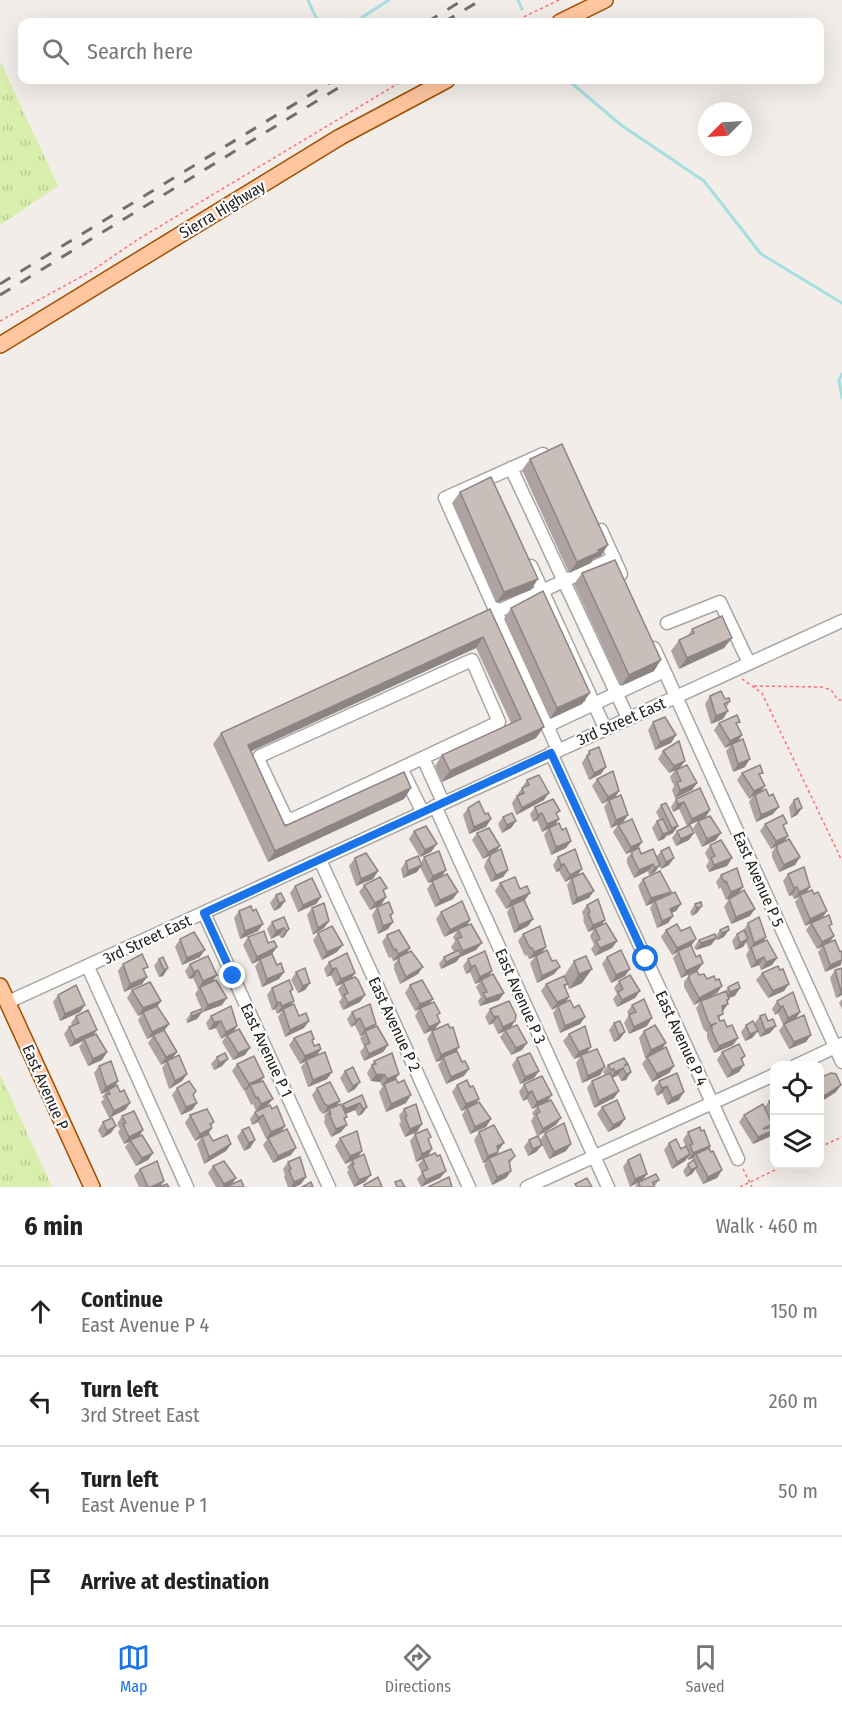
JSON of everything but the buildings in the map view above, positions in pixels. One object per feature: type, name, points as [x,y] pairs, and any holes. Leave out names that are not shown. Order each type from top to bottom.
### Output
[{"type":"main road","points":[[568,18],[605,0]]},
{"type":"main road","name":"Sierra Highway","points":[[0,345],[340,137],[439,84]]},
{"type":"main road","name":"East Avenue P","points":[[0,986],[92,1187]]},
{"type":"street","points":[[559,446],[511,468],[628,718]]},
{"type":"street","name":"East Avenue P 4","points":[[511,468],[492,483],[445,498],[547,726],[554,751],[738,1159]]},
{"type":"street","points":[[595,516],[628,589]]},
{"type":"street","points":[[524,550],[605,728]]},
{"type":"street","points":[[496,612],[614,558]]},
{"type":"street","points":[[667,623],[720,602],[749,663]]},
{"type":"street","name":"3rd Street East","points":[[8,1002],[842,621]]},
{"type":"street","name":"East Avenue P 5","points":[[651,640],[839,1046],[842,1062]]},
{"type":"street","points":[[472,660],[499,722],[402,768],[288,819],[258,759],[472,660]]},
{"type":"street","points":[[547,726],[664,670]]},
{"type":"street","name":"East Avenue P 3","points":[[423,758],[439,804],[608,1187]]},
{"type":"street","points":[[402,768],[423,811]]},
{"type":"street","name":"East Avenue P 2","points":[[320,860],[470,1187]]},
{"type":"street","name":"East Avenue P 1","points":[[204,913],[330,1187]]},
{"type":"street","points":[[87,967],[187,1187]]},
{"type":"street","points":[[804,1061],[839,1046]]},
{"type":"street","points":[[527,1187],[770,1077]]},
{"type":"path","points":[[521,18],[558,0]]},
{"type":"path","points":[[0,321],[90,272],[138,240],[398,84]]},
{"type":"path","points":[[732,671],[762,693],[842,861]]},
{"type":"path","points":[[752,687],[822,687],[831,690],[838,700],[842,700]]},
{"type":"path","points":[[824,1145],[842,1137]]},
{"type":"path","points":[[738,1159],[752,1187]]},
{"type":"path","points":[[740,1187],[777,1169]]},
{"type":"green space","points":[[0,61],[58,186],[0,225]]},
{"type":"green space","points":[[0,1074],[52,1187],[0,1187]]},
{"type":"waterway","points":[[308,0],[316,18]]},
{"type":"waterway","points":[[361,18],[389,0]]},
{"type":"waterway","points":[[518,0],[522,9]]},
{"type":"waterway","points":[[573,84],[621,125],[704,181],[761,254],[842,303]]},
{"type":"waterway","points":[[842,374],[839,380],[842,398]]},
{"type":"railway","points":[[434,18],[463,0]]},
{"type":"railway","points":[[451,18],[481,0]]},
{"type":"railway","points":[[0,284],[327,84]]},
{"type":"railway","points":[[0,295],[344,84]]},
{"type":"route","points":[[233,976],[204,913],[551,753],[646,959]]}]
